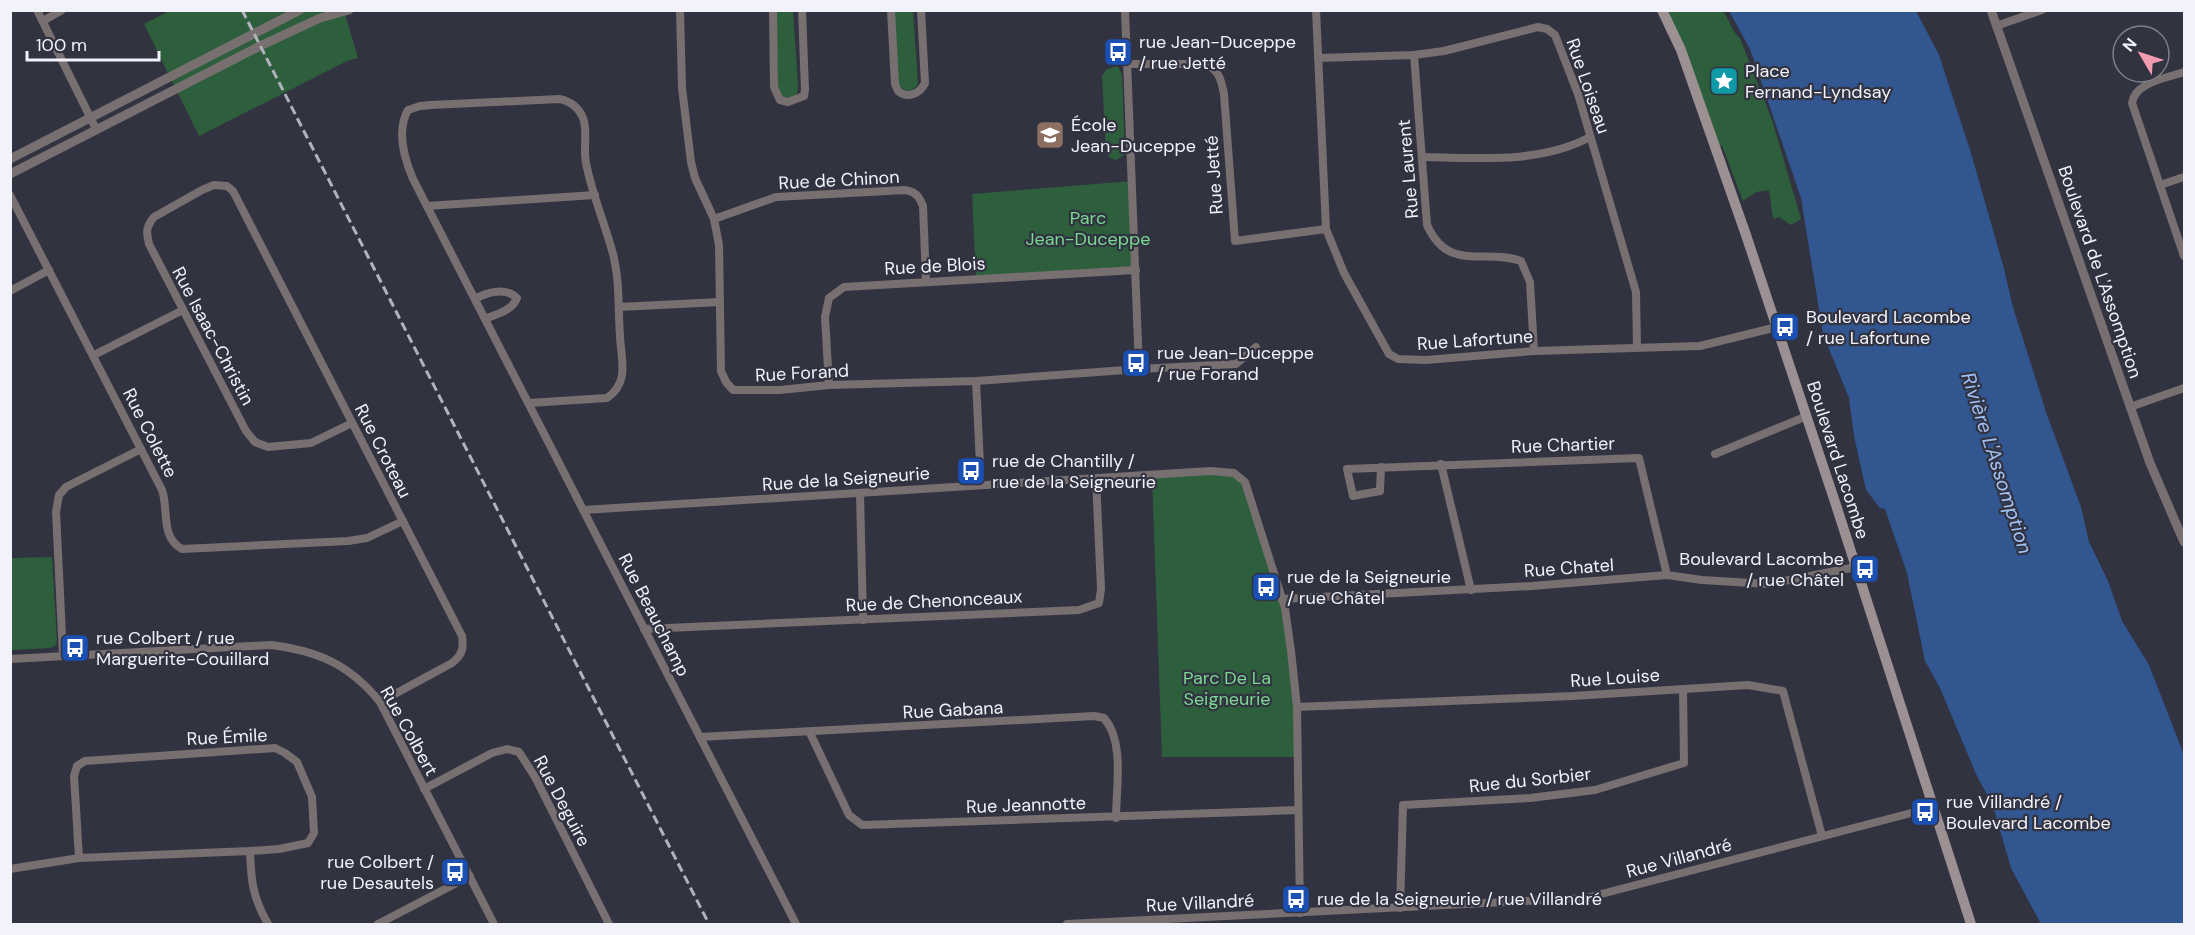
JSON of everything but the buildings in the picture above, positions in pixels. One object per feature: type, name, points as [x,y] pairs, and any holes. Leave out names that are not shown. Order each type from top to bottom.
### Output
[{"type":"main road","name":"Boulevard Lacombe","points":[[1662,10],[1681,50],[1697,94],[1777,327],[1971,924]]},
{"type":"street","points":[[37,10],[96,129]]},
{"type":"street","points":[[43,21],[62,10]]},
{"type":"street","points":[[10,159],[300,10]]},
{"type":"street","points":[[10,174],[320,18],[350,10]]},
{"type":"street","name":"Rue Forand","points":[[680,10],[682,88],[690,162],[701,193],[714,219],[718,245],[721,371],[733,390],[976,381],[1236,364],[1256,347]]},
{"type":"street","points":[[772,10],[774,87],[780,100],[788,102],[804,96],[805,90],[802,10]]},
{"type":"street","points":[[891,10],[895,84],[898,91],[908,96],[923,88],[925,84],[921,10]]},
{"type":"street","points":[[1125,10],[1139,369]]},
{"type":"street","name":"Rue Lafortune","points":[[1316,10],[1326,229],[1344,273],[1389,354],[1398,359],[1426,360],[1534,351],[1700,346],[1777,327]]},
{"type":"street","name":"Boulevard de L'Assomption","points":[[1991,10],[2150,463],[2184,542]]},
{"type":"street","points":[[1996,26],[2042,10]]},
{"type":"street","name":"Rue Loiseau","points":[[1318,58],[1414,55],[1444,51],[1538,27],[1547,29],[1555,35],[1568,65],[1636,292],[1637,347]]},
{"type":"street","name":"Rue Laurent","points":[[1414,55],[1427,225],[1433,238],[1454,255],[1507,256],[1521,261],[1530,282],[1534,351]]},
{"type":"street","name":"Rue Jetté","points":[[1127,64],[1203,64],[1211,67],[1220,75],[1235,241],[1326,229]]},
{"type":"street","points":[[2184,72],[2139,89],[2133,96],[2132,103],[2184,256]]},
{"type":"street","name":"Rue Beauchamp","points":[[595,195],[585,155],[584,120],[579,110],[570,101],[559,99],[420,106],[408,110],[403,120],[406,162],[427,206],[796,924]]},
{"type":"street","points":[[1422,158],[1483,158],[1539,154],[1576,144],[1590,137]]},
{"type":"street","points":[[2160,185],[2184,177]]},
{"type":"street","name":"Rue Isaac-Christin","points":[[222,185],[214,185],[201,190],[154,217],[147,225],[146,233],[149,244],[246,431],[255,442],[268,447],[311,443],[352,423]]},
{"type":"street","name":"Rue Croteau","points":[[222,185],[227,186],[240,201],[462,636],[464,648],[452,663],[380,702]]},
{"type":"street","name":"Rue de Chinon","points":[[714,219],[776,197],[905,190],[914,192],[920,197],[923,206],[926,281]]},
{"type":"street","name":"Rue Colette","points":[[10,195],[94,355],[165,499],[168,534],[171,541],[182,549],[348,541],[367,538],[403,521]]},
{"type":"street","points":[[427,206],[595,195],[613,255],[619,285],[623,376],[615,393],[607,398],[529,403]]},
{"type":"street","points":[[10,291],[49,270]]},
{"type":"street","name":"Rue de Blois","points":[[829,386],[825,317],[829,297],[844,287],[1136,270]]},
{"type":"street","points":[[475,299],[484,294],[504,292],[512,292],[517,298],[515,304],[507,310],[485,319]]},
{"type":"street","points":[[620,307],[720,302]]},
{"type":"street","points":[[94,355],[183,309]]},
{"type":"street","points":[[976,381],[981,485]]},
{"type":"street","points":[[2130,407],[2184,388]]},
{"type":"street","points":[[1715,454],[1807,416]]},
{"type":"street","points":[[63,655],[56,512],[59,495],[66,487],[141,449]]},
{"type":"street","name":"Rue Chartier","points":[[1441,464],[1639,458],[1667,575]]},
{"type":"street","points":[[1381,467],[1380,491],[1353,496],[1347,469],[1381,467],[1441,464],[1471,590]]},
{"type":"street","name":"Rue de la Seigneurie","points":[[583,510],[1211,471],[1234,472],[1245,482],[1282,599],[1291,651],[1297,707],[1300,913]]},
{"type":"street","name":"Rue de Chenonceaux","points":[[644,629],[1079,610],[1098,603],[1101,589],[1096,478]]},
{"type":"street","points":[[860,493],[863,620]]},
{"type":"street","name":"Rue Chatel","points":[[1282,599],[1471,590],[1667,575],[1768,585],[1856,567]]},
{"type":"street","name":"Rue Colbert","points":[[10,659],[271,645],[297,648],[331,660],[369,688],[380,702],[494,924]]},
{"type":"street","name":"Rue Louise","points":[[1297,707],[1573,696],[1748,685],[1783,691],[1822,836]]},
{"type":"street","name":"Rue du Sorbier","points":[[1400,908],[1403,806],[1530,798],[1595,790],[1684,763],[1683,689]]},
{"type":"street","name":"Rue Gabana","points":[[700,737],[810,733],[1094,716],[1104,718],[1111,726],[1117,745],[1116,818]]},
{"type":"street","name":"Rue Jeannotte","points":[[810,733],[849,814],[862,825],[1298,810]]},
{"type":"street","name":"Rue Émile","points":[[10,869],[79,858],[250,851],[308,843],[314,833],[312,798],[297,762],[275,748],[85,761],[77,766],[74,776],[79,858]]},
{"type":"street","name":"Rue Deguire","points":[[424,789],[499,751],[507,749],[519,752],[535,777],[609,924]]},
{"type":"street","name":"Rue Villandré","points":[[1067,924],[1593,897],[1934,807]]},
{"type":"street","points":[[250,851],[254,896],[268,924]]},
{"type":"street","points":[[378,924],[470,876]]},
{"type":"green space","points":[[169,11],[344,11],[358,58],[347,61],[199,136],[144,24]]},
{"type":"green space","points":[[776,11],[793,11],[798,86],[797,94],[791,98],[781,96],[778,86]]},
{"type":"green space","points":[[894,11],[913,11],[918,84],[910,90],[903,89],[898,84]]},
{"type":"green space","name":"Place Fernand-Lyndsay","points":[[1661,11],[1723,11],[1740,38],[1772,120],[1801,219],[1791,225],[1779,217],[1773,219],[1769,190],[1756,192],[1743,201],[1722,145],[1716,148]]},
{"type":"green space","points":[[1118,66],[1122,75],[1125,154],[1116,160],[1110,158],[1106,151],[1102,76],[1107,69]]},
{"type":"green space","name":"Parc Jean-Duceppe","points":[[1132,181],[1136,270],[976,278],[972,194]]},
{"type":"green space","name":"Parc De La Seigneurie","points":[[1212,471],[1242,478],[1286,611],[1298,757],[1162,757],[1152,476]]},
{"type":"green space","points":[[52,557],[57,641],[55,646],[11,650],[11,558]]},
{"type":"water","name":"Rivière L'Assomption","points":[[1729,11],[1916,11],[1939,55],[1971,153],[2013,307],[2047,415],[2081,507],[2089,542],[2108,581],[2122,621],[2149,665],[2184,755],[2184,924],[2041,924],[2011,868],[1993,806],[1976,774],[1940,688],[1925,661],[1907,573],[1885,509],[1880,508],[1866,490],[1854,436],[1849,398],[1823,334],[1801,198],[1750,49]]},
{"type":"railway","points":[[242,10],[709,924]]},
{"type":"place","name":"rue Jean-Duceppe / rue Jetté","points":[[1118,52]]},
{"type":"place","name":"Place Fernand-Lyndsay","points":[[1724,81]]},
{"type":"place","name":"École Jean-Duceppe","points":[[1050,135]]},
{"type":"place","name":"Boulevard Lacombe / rue Lafortune","points":[[1785,327]]},
{"type":"place","name":"rue Jean-Duceppe / rue Forand","points":[[1136,363]]},
{"type":"place","name":"rue de Chantilly / rue de la Seigneurie","points":[[971,471]]},
{"type":"place","name":"Boulevard Lacombe / rue Châtel","points":[[1865,569]]},
{"type":"place","name":"rue de la Seigneurie / rue Châtel","points":[[1266,587]]},
{"type":"place","name":"rue Colbert / rue Marguerite-Couillard","points":[[75,648]]},
{"type":"place","name":"rue Villandré / Boulevard Lacombe","points":[[1925,812]]},
{"type":"place","name":"rue Colbert / rue Desautels","points":[[455,872]]},
{"type":"place","name":"rue de la Seigneurie / rue Villandré","points":[[1296,899]]}]
